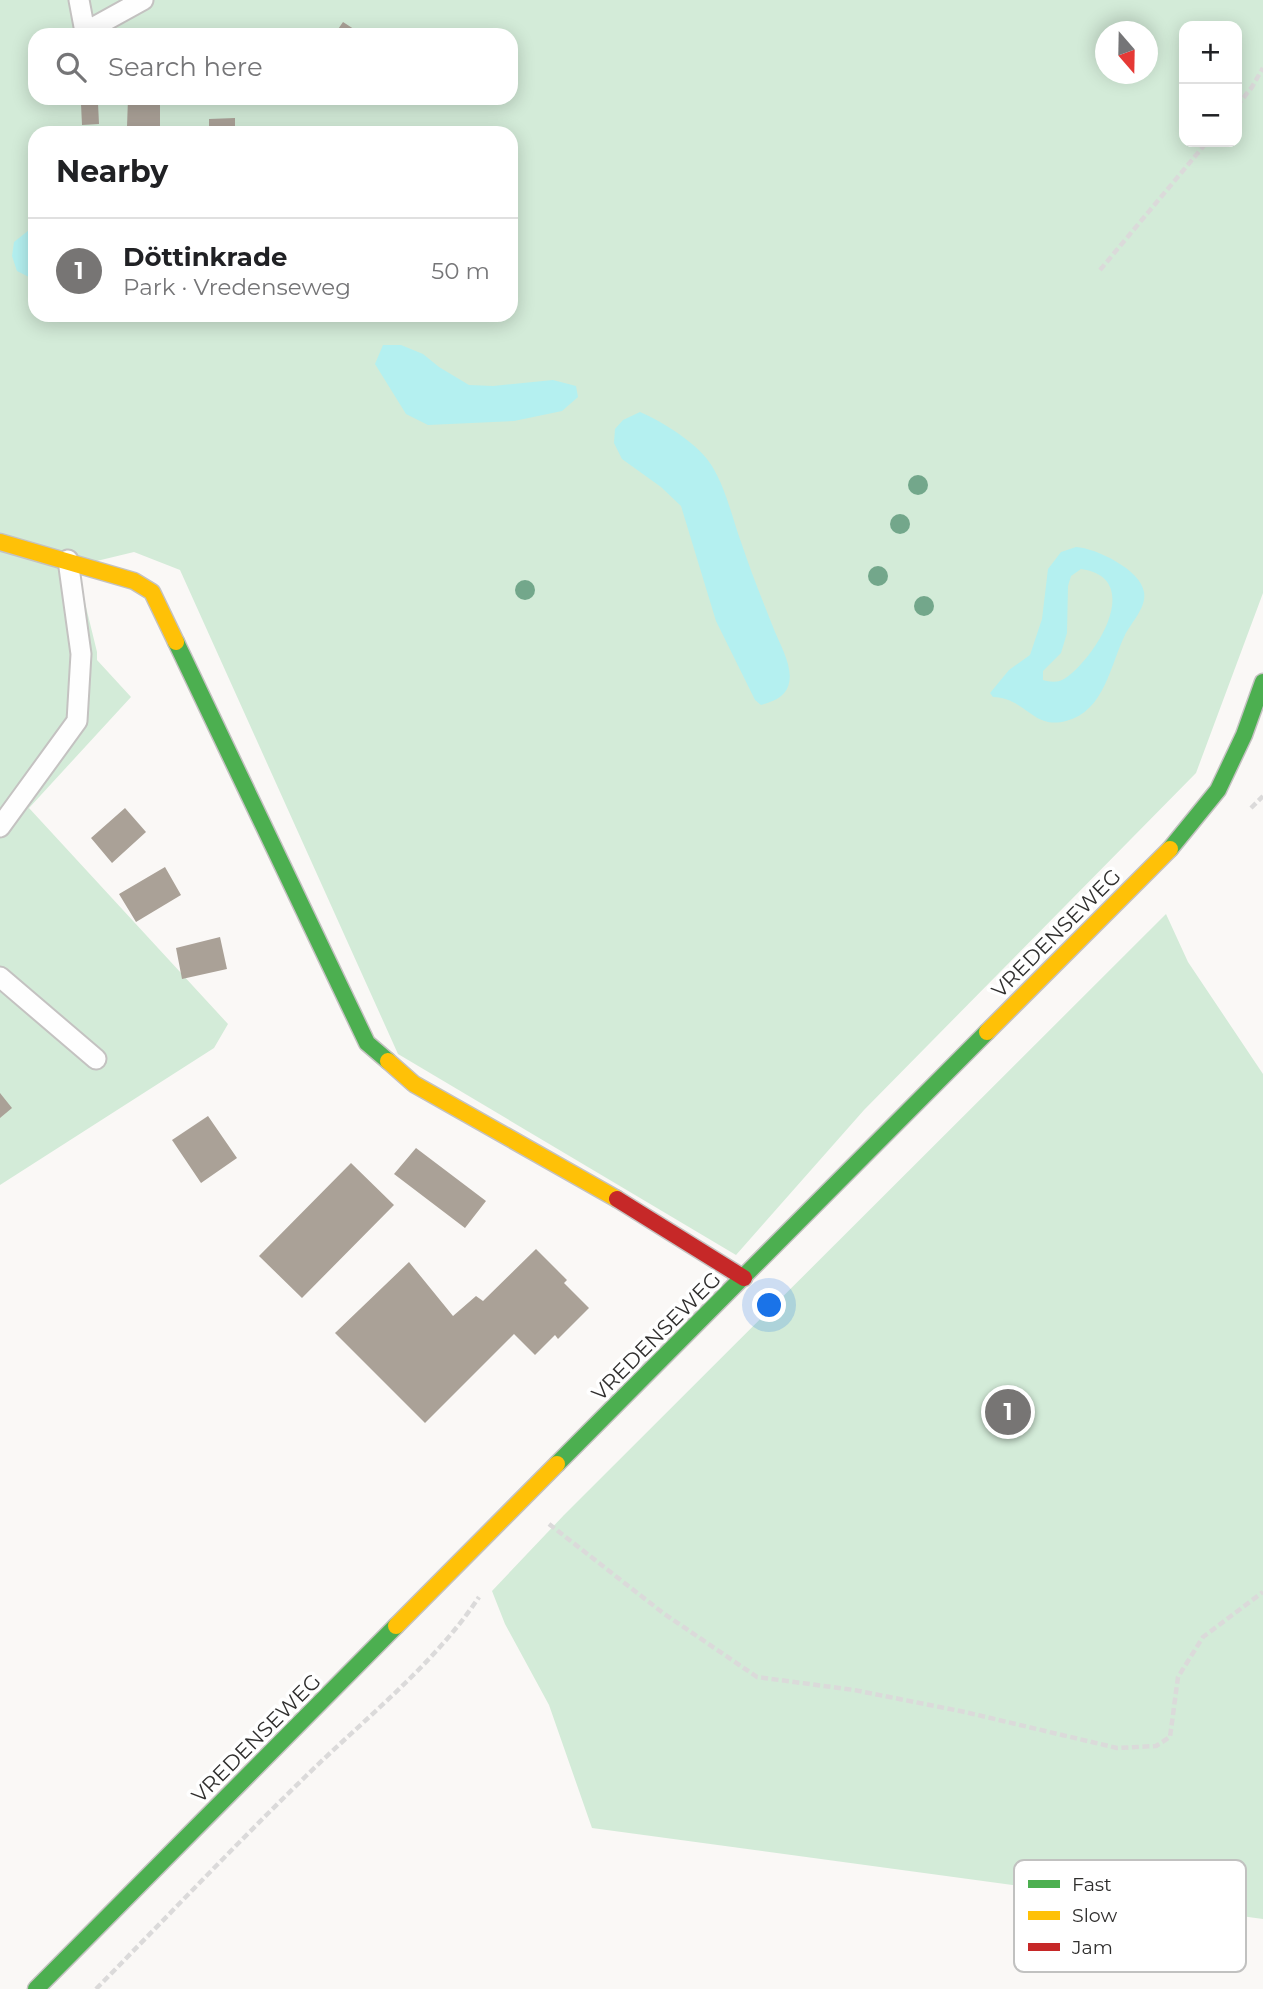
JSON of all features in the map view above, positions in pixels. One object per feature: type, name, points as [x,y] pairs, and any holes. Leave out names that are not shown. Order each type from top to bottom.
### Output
[{"type":"main road","points":[[0,542],[134,581],[152,592],[367,1043],[414,1084],[584,1179],[744,1278]]},
{"type":"main road","name":"VREDENSEWEG","points":[[36,1989],[1176,842],[1218,789],[1244,735],[1263,682]]},
{"type":"lane","points":[[79,0],[84,28]]},
{"type":"lane","points":[[95,28],[143,0]]},
{"type":"lane","points":[[0,827],[77,721],[81,654],[68,560]]},
{"type":"lane","points":[[0,977],[96,1059]]},
{"type":"path","points":[[1242,100],[1263,68]]},
{"type":"path","points":[[1100,270],[1203,147]]},
{"type":"path","points":[[547,1523],[663,1613],[757,1677],[854,1690],[1117,1748],[1156,1746],[1170,1737],[1178,1677],[1203,1637],[1263,1592]]},
{"type":"green space","points":[[0,0],[1263,0],[1263,593],[1196,773],[864,1110],[736,1255],[398,1054],[180,570],[134,552],[76,566],[97,660],[131,697],[29,808],[228,1024],[214,1048],[0,1185]]},
{"type":"green space","points":[[1166,914],[1188,962],[1263,1074],[1263,1919],[1246,1917],[1246,1860],[1014,1860],[1014,1885],[592,1828],[549,1705],[505,1624],[492,1591],[564,1515]]},
{"type":"water","points":[[28,231],[28,276],[17,271],[12,256],[14,242]]},
{"type":"water","points":[[383,345],[401,345],[423,354],[469,385],[493,386],[553,380],[576,386],[578,397],[562,411],[514,421],[428,425],[406,414],[375,364]]},
{"type":"water","points":[[640,412],[690,442],[706,458],[717,475],[788,664],[790,677],[787,688],[775,700],[761,705],[755,700],[716,621],[681,506],[661,487],[622,459],[614,443],[615,429],[623,420]]},
{"type":"water","points":[[1076,547],[1106,556],[1135,576],[1141,584],[1144,598],[1098,697],[1090,708],[1079,716],[1055,723],[1037,718],[1014,702],[993,697],[990,693],[1009,670],[1030,655],[1042,619],[1048,569],[1061,552]],"holes":[[[1081,569],[1100,575],[1110,587],[1112,602],[1100,638],[1089,655],[1064,679],[1054,682],[1043,680],[1043,671],[1061,653],[1067,633],[1068,586],[1071,576]]]},
{"type":"building","points":[[343,22],[352,28],[339,28]]},
{"type":"building","points":[[81,105],[98,105],[99,124],[82,125]]},
{"type":"building","points":[[128,105],[160,105],[160,126],[127,126]]},
{"type":"building","points":[[235,118],[235,126],[209,126],[209,119]]},
{"type":"building","points":[[125,808],[146,832],[112,863],[91,838]]},
{"type":"building","points":[[165,867],[181,895],[136,922],[119,894]]},
{"type":"building","points":[[220,937],[227,969],[182,979],[176,948]]},
{"type":"building","points":[[0,1093],[12,1108],[0,1118]]},
{"type":"building","points":[[208,1116],[237,1158],[201,1183],[172,1140]]},
{"type":"building","points":[[416,1148],[486,1201],[465,1228],[394,1174]]},
{"type":"building","points":[[351,1163],[394,1205],[302,1298],[259,1256]]},
{"type":"building","points":[[536,1249],[567,1280],[564,1283],[589,1308],[558,1339],[555,1335],[535,1355],[514,1334],[425,1423],[335,1333],[409,1262],[453,1316],[476,1296],[483,1301]]},
{"type":"traffic: fast","points":[[176,642],[367,1043],[388,1061]]},
{"type":"traffic: fast","points":[[1170,849],[1218,790],[1244,735],[1263,682]]},
{"type":"traffic: fast","points":[[557,1464],[987,1032]]},
{"type":"traffic: fast","points":[[36,1989],[396,1626]]},
{"type":"traffic: slow","points":[[0,542],[134,581],[152,592],[176,642]]},
{"type":"traffic: slow","points":[[987,1032],[1170,849]]},
{"type":"traffic: slow","points":[[388,1061],[414,1084],[617,1199]]},
{"type":"traffic: slow","points":[[396,1626],[557,1464]]},
{"type":"traffic: jam","points":[[617,1199],[744,1278]]},
{"type":"place","name":"Döttinkrade","points":[[1008,1412]]}]
